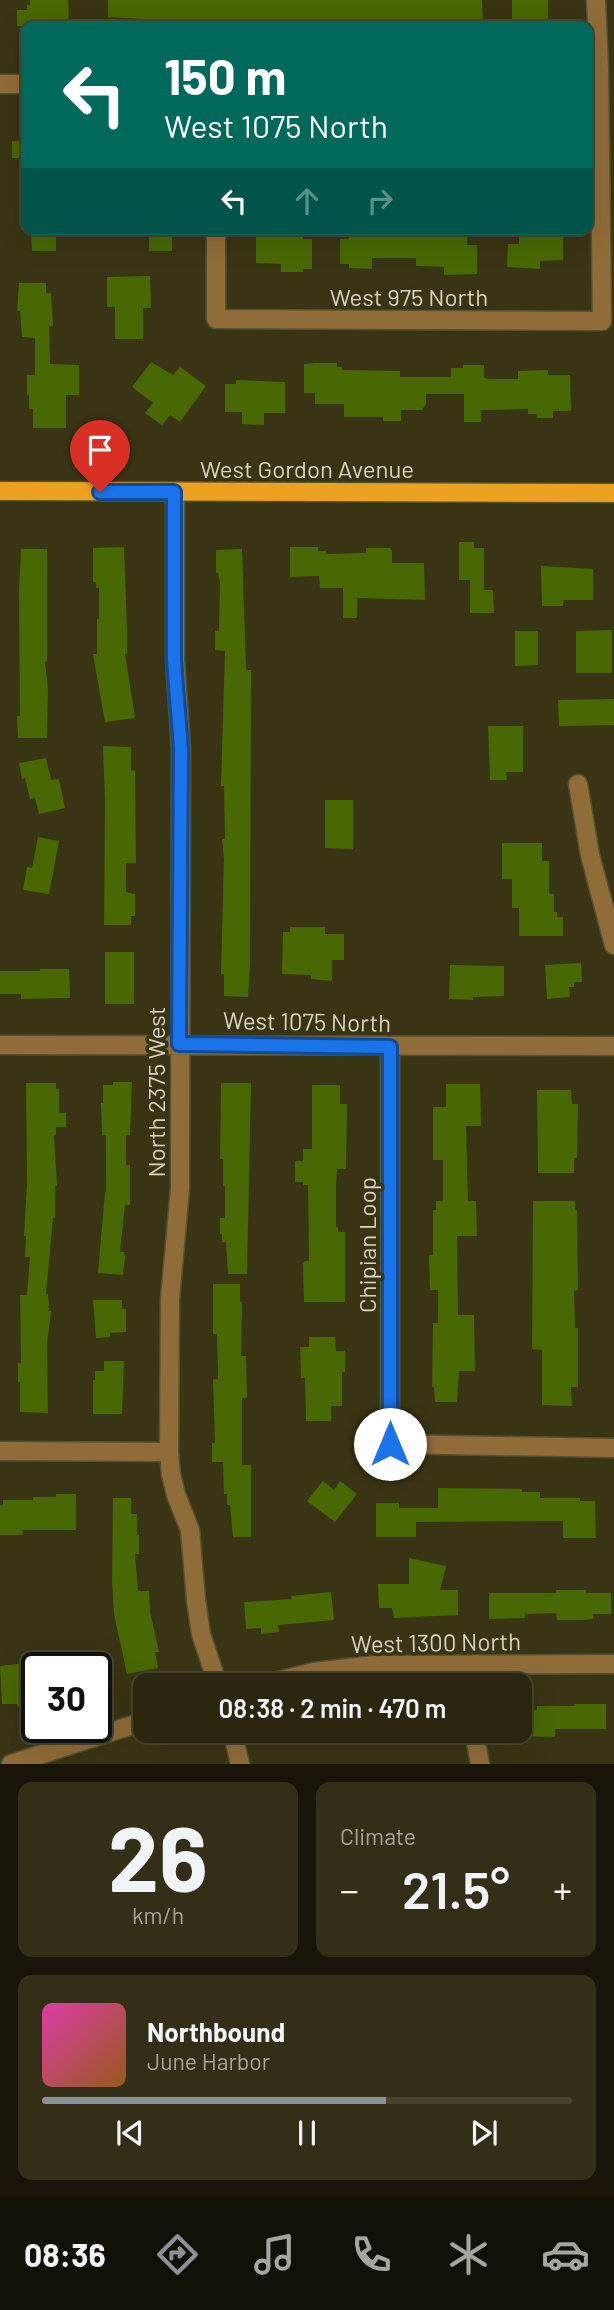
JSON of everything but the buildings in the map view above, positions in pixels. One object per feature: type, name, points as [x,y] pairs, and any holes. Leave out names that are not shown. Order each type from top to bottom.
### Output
[{"type":"main road","name":"West Gordon Avenue","points":[[0,491],[614,493]]},
{"type":"street","points":[[596,0],[600,85]]},
{"type":"street","points":[[0,84],[21,84]]},
{"type":"street","name":"West 975 North","points":[[216,235],[216,319],[602,321],[600,85]]},
{"type":"street","name":"North 2375 West","points":[[174,492],[174,660],[181,749],[180,1189],[170,1299],[169,1452],[176,1495],[190,1530],[195,1600],[201,1634],[214,1673]]},
{"type":"street","points":[[578,784],[590,855],[614,945]]},
{"type":"street","name":"West 1075 North","points":[[0,1045],[614,1046]]},
{"type":"street","name":"Chipian Loop","points":[[390,1047],[390,1444],[614,1448]]},
{"type":"street","points":[[0,1451],[169,1452]]},
{"type":"street","points":[[476,1664],[476,1673]]},
{"type":"street","name":"West 1300 North","points":[[310,1673],[375,1665],[614,1664]]},
{"type":"street","points":[[10,1764],[133,1725]]},
{"type":"street","points":[[235,1743],[240,1764]]},
{"type":"street","points":[[476,1743],[480,1764]]},
{"type":"route","points":[[100,492],[174,492],[174,660],[181,749],[179,1044],[390,1047],[390,1444]]}]
